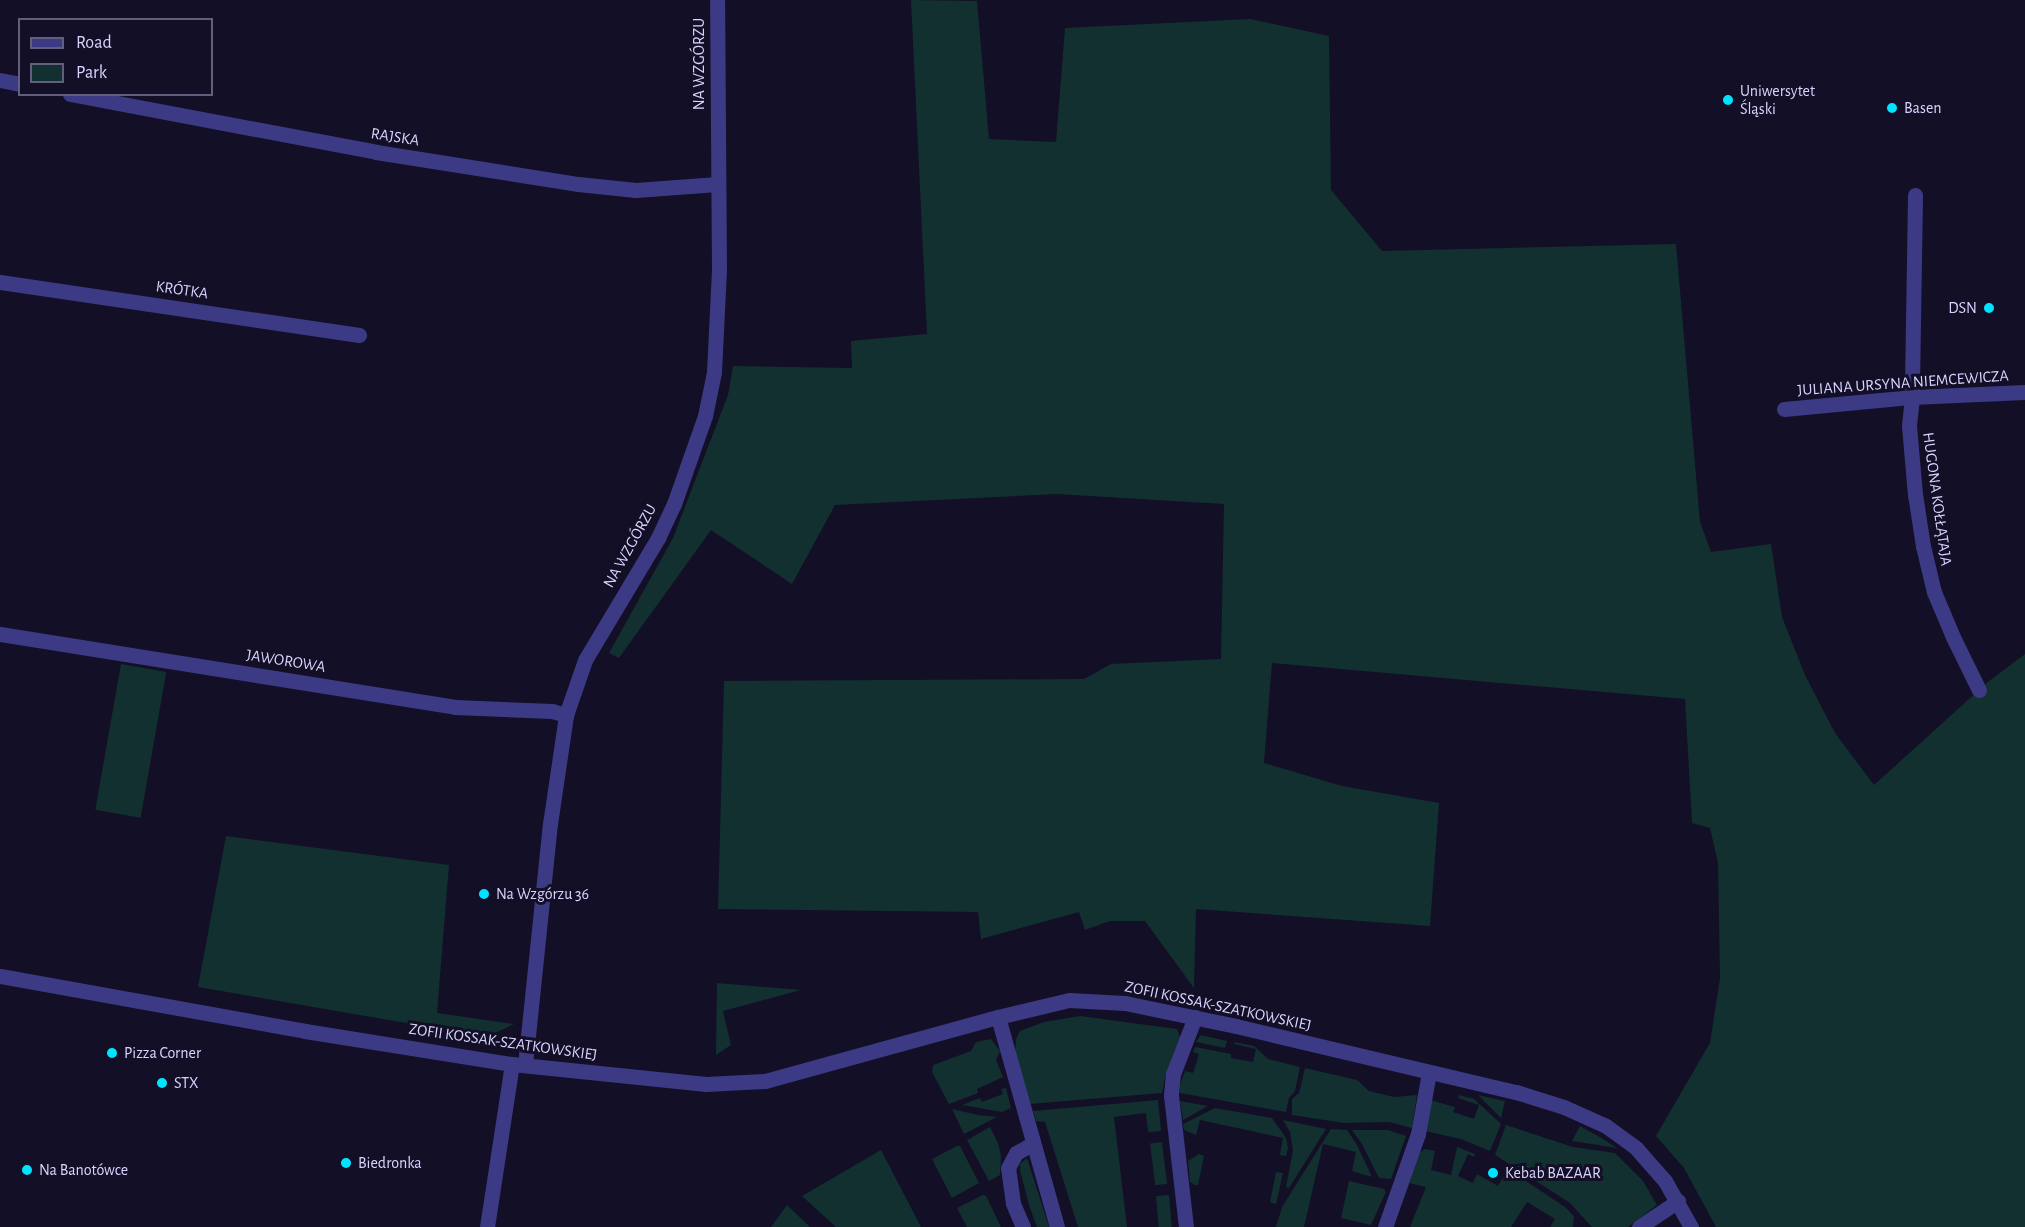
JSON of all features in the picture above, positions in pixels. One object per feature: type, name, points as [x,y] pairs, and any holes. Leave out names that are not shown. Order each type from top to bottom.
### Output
[{"type":"street","name":"NA WZGÓRZU","points":[[487,1227],[518,1065],[566,715],[585,660],[658,538],[670,513],[705,416],[714,372],[719,271],[717,0]]},
{"type":"street","points":[[0,80],[18,84]]},
{"type":"street","name":"RAJSKA","points":[[81,96],[376,152],[578,184],[636,190],[717,184]]},
{"type":"street","name":"HUGONA KOŁŁĄTAJA","points":[[1915,195],[1912,397],[1909,426],[1923,546],[1934,592],[1979,690]]},
{"type":"street","name":"KRÓTKA","points":[[0,282],[359,336]]},
{"type":"street","name":"JULIANA URSYNA NIEMCEWICZA","points":[[1784,409],[1912,397],[2025,392]]},
{"type":"street","name":"JAWOROWA","points":[[0,634],[455,706],[541,710],[566,715]]},
{"type":"street","name":"ZOFII KOSSAK-SZATKOWSKIEJ","points":[[0,976],[305,1031],[518,1065],[658,1081],[736,1084],[765,1081],[998,1017],[1069,1000],[1125,1003],[1195,1017],[1516,1092],[1588,1117],[1636,1148],[1655,1168],[1678,1201],[1691,1227]]},
{"type":"street","points":[[998,1017],[1057,1227]]},
{"type":"street","points":[[1186,1227],[1171,1095],[1173,1074],[1195,1017]]},
{"type":"street","points":[[1385,1227],[1419,1134],[1429,1072]]},
{"type":"street","points":[[1023,1227],[1014,1203],[1008,1168],[1016,1153],[1032,1144]]},
{"type":"street","points":[[1639,1227],[1678,1201]]},
{"type":"green space","points":[[911,0],[977,1],[989,139],[1056,142],[1065,28],[1250,19],[1329,36],[1331,190],[1382,251],[1676,244],[1700,522],[1711,552],[1771,544],[1782,617],[1805,675],[1835,733],[1874,785],[1989,681],[2025,654],[2025,1227],[1716,1227],[1684,1168],[1656,1136],[1710,1043],[1720,978],[1718,863],[1710,828],[1692,823],[1685,699],[1272,663],[1264,763],[1342,786],[1439,803],[1430,926],[1196,909],[1194,988],[1145,921],[1110,921],[1085,930],[1079,912],[981,939],[978,912],[718,909],[724,681],[1084,679],[1111,664],[1221,659],[1224,504],[1056,494],[835,505],[792,584],[711,530],[619,658],[609,653],[673,538],[728,395],[733,366],[852,368],[851,341],[927,334]]},
{"type":"green space","points":[[121,664],[166,672],[141,818],[95,810]]},
{"type":"green space","points":[[226,836],[449,865],[437,1013],[514,1024],[487,1037],[198,987]]},
{"type":"green space","points":[[717,983],[801,990],[723,1011],[731,1045],[716,1055]]},
{"type":"green space","points":[[1080,1016],[1177,1029],[1180,1037],[1165,1077],[1162,1093],[1030,1104],[1015,1055],[1016,1039],[1020,1031],[1044,1022]]},
{"type":"green space","points":[[1201,1035],[1227,1041],[1225,1048],[1196,1042]]},
{"type":"green space","points":[[991,1039],[1000,1051],[996,1060],[1003,1077],[977,1089],[978,1093],[949,1104],[932,1072],[933,1065],[971,1051],[976,1042]]},
{"type":"green space","points":[[1234,1042],[1254,1046],[1268,1059],[1300,1067],[1295,1091],[1289,1098],[1286,1112],[1180,1093],[1185,1071],[1193,1073],[1199,1054],[1193,1052],[1195,1047],[1231,1054],[1231,1058],[1253,1062],[1256,1049],[1234,1044]]},
{"type":"green space","points":[[1305,1068],[1357,1080],[1369,1091],[1394,1097],[1417,1095],[1412,1128],[1389,1122],[1344,1123],[1292,1115],[1292,1099],[1299,1093]]},
{"type":"green space","points":[[1006,1088],[1011,1108],[1002,1112],[962,1105],[980,1098],[982,1102],[1003,1094],[1001,1089]]},
{"type":"green space","points":[[1459,1095],[1474,1099],[1501,1124],[1490,1151],[1461,1139],[1425,1131],[1430,1100],[1455,1107],[1453,1112],[1474,1119],[1479,1105],[1458,1098]]},
{"type":"green space","points":[[1478,1095],[1505,1101],[1501,1118]]},
{"type":"green space","points":[[1158,1100],[1161,1131],[1148,1132],[1146,1113],[1114,1117],[1127,1227],[1078,1227],[1045,1122],[1036,1121],[1033,1111]]},
{"type":"green space","points":[[1180,1101],[1208,1106],[1183,1120]]},
{"type":"green space","points":[[1215,1108],[1272,1118],[1286,1138],[1288,1148],[1286,1156],[1280,1155],[1283,1138],[1200,1120],[1196,1135],[1184,1130],[1183,1124]]},
{"type":"green space","points":[[952,1109],[978,1115],[997,1117],[964,1134]]},
{"type":"green space","points":[[1283,1120],[1326,1129],[1289,1188],[1286,1187],[1293,1150],[1290,1132]]},
{"type":"green space","points":[[1506,1125],[1573,1147],[1615,1153],[1643,1181],[1657,1205],[1628,1227],[1592,1227],[1570,1203],[1495,1155]]},
{"type":"green space","points":[[1580,1126],[1598,1136],[1617,1148],[1572,1141]]},
{"type":"green space","points":[[990,1127],[998,1143],[1001,1156],[1000,1175],[989,1181],[967,1140]]},
{"type":"green space","points":[[1331,1129],[1347,1130],[1372,1177],[1352,1171],[1356,1152],[1323,1144],[1304,1227],[1276,1227],[1282,1207]]},
{"type":"green space","points":[[1352,1130],[1388,1130],[1406,1136],[1391,1179],[1379,1178],[1362,1144]]},
{"type":"green space","points":[[1162,1142],[1167,1184],[1155,1185],[1150,1143]]},
{"type":"green space","points":[[960,1146],[979,1183],[952,1198],[932,1159]]},
{"type":"green space","points":[[1457,1147],[1475,1154],[1474,1157],[1468,1154],[1458,1176],[1473,1183],[1477,1174],[1498,1186],[1508,1169],[1565,1207],[1574,1216],[1573,1227],[1550,1227],[1555,1219],[1527,1202],[1511,1227],[1410,1227],[1426,1187],[1409,1183],[1420,1152],[1425,1149],[1435,1151],[1431,1170],[1451,1175]]},
{"type":"green space","points":[[881,1150],[921,1227],[836,1227],[802,1196]]},
{"type":"green space","points":[[1199,1154],[1204,1156],[1198,1185],[1195,1185],[1190,1182],[1188,1161]]},
{"type":"green space","points":[[1027,1158],[1049,1227],[1037,1227],[1029,1205],[1020,1170],[1020,1164]]},
{"type":"green space","points":[[1276,1172],[1283,1173],[1276,1204],[1270,1202]]},
{"type":"green space","points":[[1349,1181],[1384,1189],[1386,1192],[1371,1225],[1341,1218]]},
{"type":"green space","points":[[983,1195],[986,1196],[1001,1227],[967,1227],[957,1208]]},
{"type":"green space","points":[[1169,1195],[1172,1227],[1159,1227],[1156,1196]]},
{"type":"green space","points":[[787,1205],[810,1227],[771,1227]]},
{"type":"place","name":"Uniwersytet Śląski","points":[[1728,100]]},
{"type":"place","name":"Basen","points":[[1892,108]]},
{"type":"place","name":"DSN","points":[[1989,308]]},
{"type":"place","name":"Na Wzgórzu 36","points":[[484,894]]},
{"type":"place","name":"Pizza Corner","points":[[112,1053]]},
{"type":"place","name":"STX","points":[[162,1083]]},
{"type":"place","name":"Biedronka","points":[[346,1163]]},
{"type":"place","name":"Na Banotówce","points":[[27,1170]]},
{"type":"place","name":"Kebab BAZAAR","points":[[1493,1173]]}]
